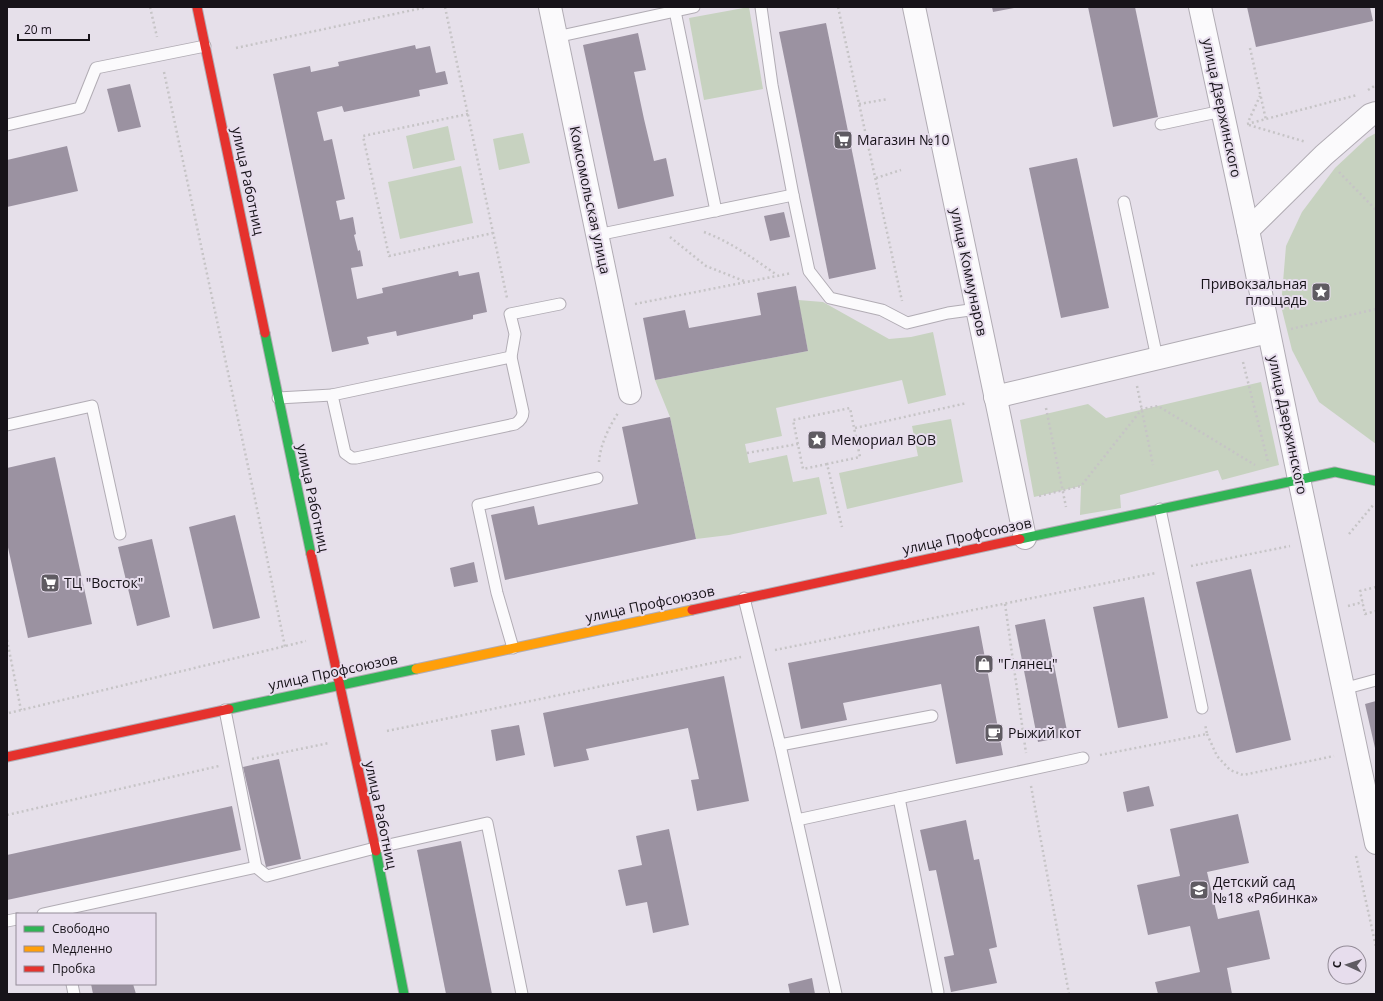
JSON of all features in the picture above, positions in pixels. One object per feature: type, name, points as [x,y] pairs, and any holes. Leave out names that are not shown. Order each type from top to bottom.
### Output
[{"type":"street","name":"улица Работниц","points":[[197,7],[338,685],[375,848],[404,994]]},
{"type":"street","name":"Комсомольская улица","points":[[550,7],[630,393]]},
{"type":"street","name":"улица Коммунаров","points":[[914,7],[1025,538]]},
{"type":"street","name":"улица Дзержинского","points":[[1200,7],[1248,230],[1278,331],[1299,479],[1376,843]]},
{"type":"street","points":[[1248,230],[1324,155],[1370,115],[1376,113]]},
{"type":"street","points":[[995,397],[1237,339],[1278,331]]},
{"type":"street","points":[[1299,479],[1335,472],[1376,481]]},
{"type":"street","name":"улица Профсоюзов","points":[[7,757],[1299,479]]},
{"type":"lane","points":[[556,37],[694,7]]},
{"type":"lane","points":[[761,7],[772,85],[809,271],[830,298],[882,310],[907,323],[948,313],[977,309]]},
{"type":"lane","points":[[675,11],[716,211]]},
{"type":"lane","points":[[7,125],[80,108],[96,68],[205,46]]},
{"type":"lane","points":[[1161,124],[1222,111]]},
{"type":"lane","points":[[598,235],[793,195]]},
{"type":"lane","points":[[1124,202],[1157,358]]},
{"type":"lane","points":[[332,395],[345,453],[352,458],[519,422],[523,416],[523,412],[511,357],[514,334],[510,314],[560,304]]},
{"type":"lane","points":[[278,398],[332,395],[511,357]]},
{"type":"lane","points":[[7,425],[92,406],[120,534]]},
{"type":"lane","points":[[513,648],[497,593],[478,505],[597,478]]},
{"type":"lane","points":[[1160,509],[1202,708]]},
{"type":"lane","points":[[744,598],[780,745],[836,994]]},
{"type":"lane","points":[[1343,689],[1376,680]]},
{"type":"lane","points":[[225,710],[256,867],[267,876],[375,848],[487,824],[522,994]]},
{"type":"lane","points":[[780,745],[932,716]]},
{"type":"lane","points":[[797,820],[1083,758]]},
{"type":"lane","points":[[899,798],[938,992]]},
{"type":"lane","points":[[56,913],[256,867]]},
{"type":"path","points":[[150,7],[254,491],[285,647]]},
{"type":"path","points":[[236,48],[427,7]]},
{"type":"path","points":[[445,7],[510,314]]},
{"type":"path","points":[[838,7],[907,323]]},
{"type":"path","points":[[1250,48],[1266,120]]},
{"type":"path","points":[[1367,91],[1376,85]]},
{"type":"path","points":[[1247,124],[1362,94]]},
{"type":"path","points":[[1247,124],[1260,95]]},
{"type":"path","points":[[860,104],[888,99]]},
{"type":"path","points":[[468,114],[363,136],[389,256],[493,233]]},
{"type":"path","points":[[1247,124],[1314,144]]},
{"type":"path","points":[[1335,168],[1376,210]]},
{"type":"path","points":[[876,178],[901,170]]},
{"type":"path","points":[[671,220],[717,237],[752,257],[777,276]]},
{"type":"path","points":[[655,224],[706,266],[746,282]]},
{"type":"path","points":[[613,309],[809,271]]},
{"type":"path","points":[[1278,331],[1376,310]]},
{"type":"path","points":[[1237,339],[1269,467]]},
{"type":"path","points":[[1132,364],[1153,464]]},
{"type":"path","points":[[1042,386],[1067,510]]},
{"type":"path","points":[[597,478],[602,446],[611,424],[630,393]]},
{"type":"path","points":[[855,428],[967,403]]},
{"type":"path","points":[[1017,501],[1081,486],[1142,409],[1158,406],[1258,466]]},
{"type":"path","points":[[850,408],[855,428],[860,457],[803,469],[793,420],[850,408]]},
{"type":"path","points":[[747,453],[798,444]]},
{"type":"path","points":[[827,464],[842,527]]},
{"type":"path","points":[[1349,534],[1374,504],[1376,504]]},
{"type":"path","points":[[387,731],[1005,603],[1290,546]]},
{"type":"path","points":[[1376,587],[1360,591],[1365,614],[1376,611]]},
{"type":"path","points":[[1005,603],[1028,770],[1069,994]]},
{"type":"path","points":[[7,640],[21,710]]},
{"type":"path","points":[[9,713],[310,640]]},
{"type":"path","points":[[1202,708],[1207,734],[1217,756],[1230,770],[1243,775],[1335,756]]},
{"type":"path","points":[[1083,758],[1207,734]]},
{"type":"path","points":[[7,815],[235,762],[329,743]]},
{"type":"green space","points":[[749,7],[763,89],[704,100],[689,18]]},
{"type":"green space","points":[[448,126],[455,160],[413,169],[406,136]]},
{"type":"green space","points":[[523,133],[530,163],[499,170],[493,139]]},
{"type":"green space","points":[[1376,133],[1376,444],[1319,402],[1292,350],[1281,306],[1286,246],[1302,212],[1335,168],[1367,138]]},
{"type":"green space","points":[[461,166],[473,223],[400,239],[388,182]]},
{"type":"green space","points":[[798,300],[823,302],[889,339],[911,337],[933,332],[946,395],[908,404],[902,380],[776,408],[782,436],[745,444],[749,463],[787,455],[793,482],[819,477],[827,514],[729,535],[696,539],[670,417],[655,380],[808,351]]},
{"type":"green space","points":[[1261,382],[1279,465],[1222,480],[1218,470],[1120,495],[1121,508],[1080,515],[1081,486],[1034,497],[1020,420],[1088,404],[1106,418]]},
{"type":"green space","points":[[951,419],[963,482],[847,509],[839,473],[918,456],[912,426]]},
{"type":"building","points":[[992,7],[1014,7],[1014,8],[993,12]]},
{"type":"building","points":[[1088,7],[1135,7],[1158,117],[1113,127]]},
{"type":"building","points":[[1247,7],[1370,7],[1373,21],[1256,47]]},
{"type":"building","points":[[826,23],[876,269],[829,279],[779,32]]},
{"type":"building","points":[[638,33],[646,70],[634,72],[644,119],[654,161],[666,158],[674,196],[618,209],[583,45]]},
{"type":"building","points":[[415,45],[416,49],[430,46],[436,73],[445,71],[448,84],[419,90],[420,96],[344,112],[342,106],[317,112],[324,141],[332,139],[345,199],[336,201],[340,220],[353,217],[356,234],[354,235],[358,251],[360,250],[363,266],[351,268],[357,299],[383,293],[382,288],[458,271],[459,276],[479,272],[487,312],[473,315],[473,319],[397,336],[396,331],[367,337],[369,344],[332,352],[273,74],[310,66],[311,72],[339,66],[338,62]]},
{"type":"building","points":[[130,84],[141,127],[118,132],[107,89]]},
{"type":"building","points":[[67,146],[78,191],[7,207],[7,160]]},
{"type":"building","points":[[1077,158],[1109,308],[1061,318],[1029,168]]},
{"type":"building","points":[[784,212],[790,237],[770,241],[764,216]]},
{"type":"building","points":[[796,286],[808,351],[655,380],[643,318],[685,310],[689,328],[761,315],[757,293]]},
{"type":"building","points":[[670,417],[696,539],[505,580],[491,515],[534,506],[538,525],[638,504],[622,427]]},
{"type":"building","name":"ТЦ \"Восток\"","points":[[55,457],[92,624],[28,638],[7,543],[7,468]]},
{"type":"building","points":[[235,515],[260,618],[213,629],[189,527]]},
{"type":"building","points":[[152,539],[170,617],[137,626],[118,547]]},
{"type":"building","points":[[474,562],[478,582],[454,587],[450,568]]},
{"type":"building","points":[[1251,569],[1291,740],[1236,753],[1196,582]]},
{"type":"building","points":[[1144,597],[1168,718],[1118,728],[1093,607]]},
{"type":"building","points":[[1045,619],[1068,736],[1038,742],[1015,625]]},
{"type":"building","points":[[979,626],[1003,755],[956,764],[941,684],[843,703],[847,720],[801,729],[788,663]]},
{"type":"building","points":[[724,676],[749,801],[697,811],[691,780],[699,779],[688,728],[586,749],[589,760],[554,767],[543,713]]},
{"type":"building","points":[[1376,701],[1376,748],[1375,748],[1365,704]]},
{"type":"building","points":[[519,725],[525,755],[496,761],[491,730]]},
{"type":"building","points":[[279,759],[301,859],[266,867],[243,767]]},
{"type":"building","points":[[1149,786],[1154,806],[1127,812],[1123,792]]},
{"type":"building","points":[[232,806],[241,850],[7,900],[7,855]]},
{"type":"building","points":[[1238,814],[1249,863],[1207,872],[1218,919],[1259,910],[1270,959],[1227,968],[1232,994],[1158,994],[1155,982],[1200,972],[1190,926],[1148,935],[1137,885],[1180,876],[1170,829]]},
{"type":"building","points":[[966,820],[974,860],[979,859],[997,947],[989,949],[997,983],[951,992],[944,957],[954,955],[936,870],[929,871],[920,830]]},
{"type":"building","points":[[669,829],[689,925],[653,933],[647,902],[626,906],[618,870],[642,865],[636,836]]},
{"type":"building","points":[[461,841],[492,994],[446,994],[417,850]]},
{"type":"building","points":[[812,978],[815,994],[790,994],[788,984]]},
{"type":"building","points":[[91,985],[133,985],[136,994],[93,994]]},
{"type":"traffic: fast","points":[[265,333],[311,554]]},
{"type":"traffic: fast","points":[[1020,539],[1335,472],[1376,481]]},
{"type":"traffic: fast","points":[[229,709],[416,669]]},
{"type":"traffic: fast","points":[[376,851],[404,994]]},
{"type":"traffic: slow","points":[[416,669],[692,610]]},
{"type":"traffic: jam","points":[[197,7],[265,333]]},
{"type":"traffic: jam","points":[[692,610],[1020,539]]},
{"type":"traffic: jam","points":[[311,554],[376,851]]},
{"type":"traffic: jam","points":[[7,757],[229,709]]},
{"type":"place","name":"Магазин №10","points":[[843,140]]},
{"type":"place","name":"Привокзальная площадь","points":[[1321,292]]},
{"type":"place","name":"Мемориал ВОВ","points":[[817,440]]},
{"type":"place","name":"ТЦ \"Восток\"","points":[[50,583]]},
{"type":"place","name":"\"Глянец\"","points":[[984,664]]},
{"type":"place","name":"Рыжий кот","points":[[994,733]]},
{"type":"place","name":"Детский сад №18 «Рябинка»","points":[[1199,890]]}]
